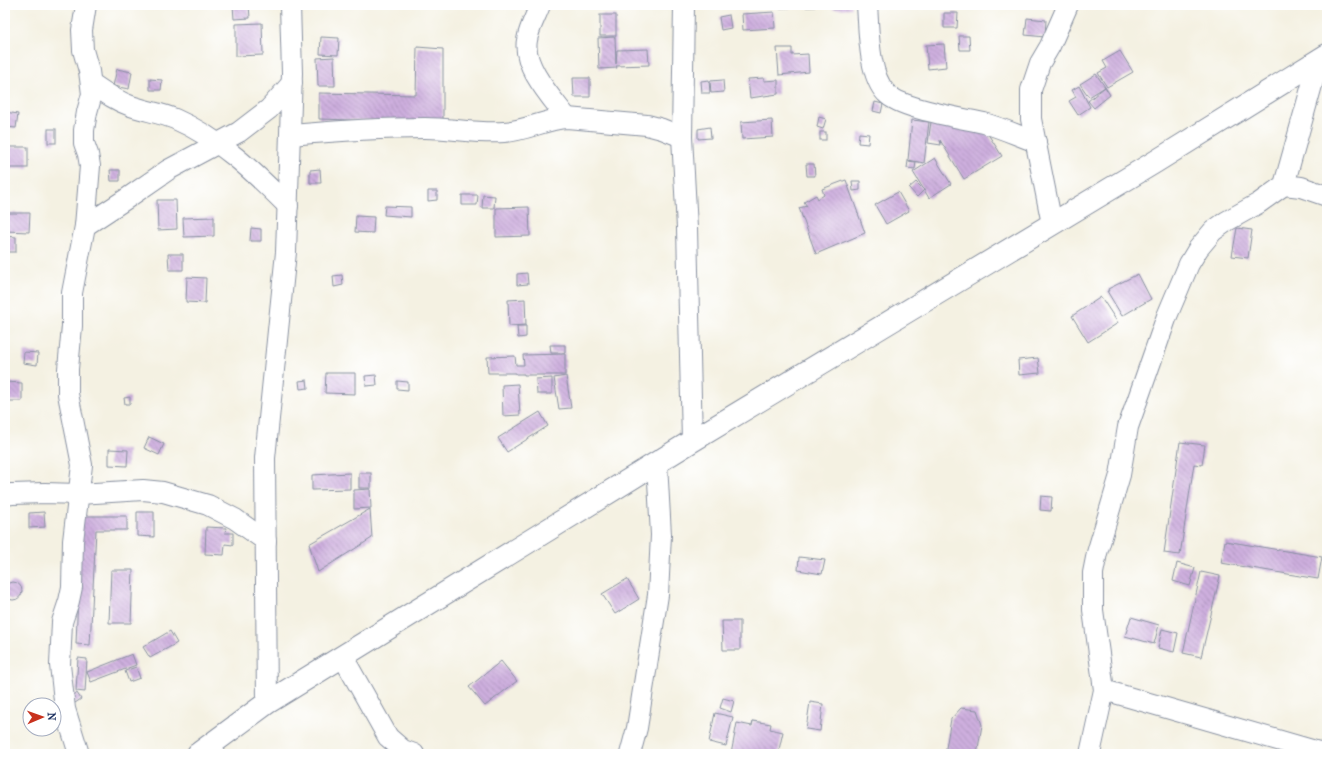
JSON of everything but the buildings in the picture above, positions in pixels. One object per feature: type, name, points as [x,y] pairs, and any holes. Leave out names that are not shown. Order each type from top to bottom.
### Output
[{"type":"main road","points":[[206,751],[267,703],[692,442],[1155,162],[1323,57]]},
{"type":"street","points":[[79,754],[65,709],[60,665],[62,622],[72,587],[73,541],[82,465],[68,394],[68,369],[72,326],[72,293],[85,226],[90,166],[84,143],[84,130],[92,94],[89,70],[83,50],[82,30],[86,5]]},
{"type":"street","points":[[267,703],[264,458],[286,252],[292,83],[290,5]]},
{"type":"street","points":[[540,5],[527,40],[526,50],[529,61],[541,84],[567,118]]},
{"type":"street","points":[[684,5],[682,137],[687,228],[692,442]]},
{"type":"street","points":[[867,5],[871,57],[876,77],[886,93],[898,102],[985,123],[1036,142]]},
{"type":"street","points":[[1052,224],[1031,119],[1031,90],[1040,63],[1050,46],[1068,5]]},
{"type":"street","points":[[1090,754],[1104,690],[1093,610],[1093,573],[1097,553],[1120,475],[1128,427],[1167,316],[1189,264],[1198,249],[1213,231],[1227,221],[1259,203],[1284,185],[1323,57]]},
{"type":"street","points":[[91,83],[109,96],[129,106],[174,119],[217,143],[258,176],[288,206]]},
{"type":"street","points":[[85,226],[168,170],[239,132],[269,110],[292,83]]},
{"type":"street","points":[[290,135],[363,129],[427,128],[504,132],[518,130],[559,118],[567,118],[647,125],[682,137]]},
{"type":"street","points":[[1284,185],[1301,187],[1327,196]]},
{"type":"street","points":[[630,754],[637,728],[658,595],[660,535],[657,464]]},
{"type":"street","points":[[5,495],[44,493],[78,494],[143,490],[163,492],[208,505],[234,519],[266,541]]},
{"type":"street","points":[[343,657],[388,737],[403,750],[414,754]]},
{"type":"street","points":[[1104,690],[1326,754]]}]
